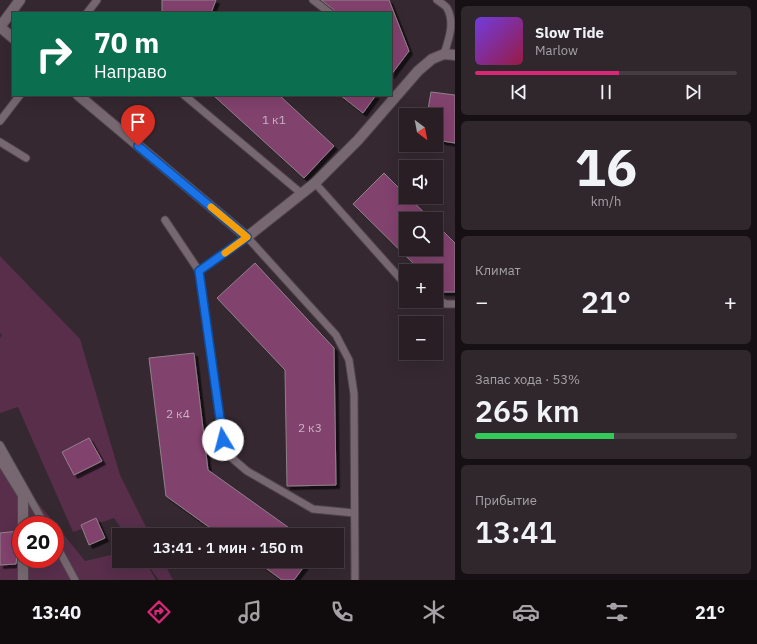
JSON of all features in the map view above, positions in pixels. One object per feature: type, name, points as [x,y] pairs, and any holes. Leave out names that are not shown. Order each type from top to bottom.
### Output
[{"type":"street","points":[[12,37],[0,27],[20,0]]},
{"type":"street","points":[[79,96],[247,237],[315,183],[358,140],[418,71],[432,59],[444,54],[455,55]]},
{"type":"street","points":[[0,458],[23,495],[23,516]]},
{"type":"street","points":[[23,568],[23,580]]},
{"type":"lane","points":[[88,12],[97,0]]},
{"type":"lane","points":[[313,0],[329,12]]},
{"type":"lane","points":[[437,0],[447,8],[452,16],[453,26],[444,54]]},
{"type":"lane","points":[[0,121],[19,96]]},
{"type":"lane","points":[[185,96],[302,194]]},
{"type":"lane","points":[[0,142],[26,158]]},
{"type":"lane","points":[[315,183],[399,276]]},
{"type":"lane","points":[[165,220],[199,271],[223,440],[233,459],[247,471],[313,508],[354,513]]},
{"type":"lane","points":[[199,271],[247,237],[336,335],[349,360],[354,394],[354,580],[358,580]]},
{"type":"lane","points":[[443,302],[455,304]]},
{"type":"lane","points":[[0,445],[40,516]]},
{"type":"lane","points":[[64,560],[75,580]]},
{"type":"shaded area","points":[[0,256],[80,339],[120,475],[146,528],[121,528],[114,518],[73,532],[18,407],[0,413],[0,338],[2,335],[0,333]]},
{"type":"shaded area","points":[[0,456],[49,516],[12,516],[12,568],[64,568],[64,535],[85,561],[112,555],[112,568],[149,568],[156,580],[0,580]]},
{"type":"shaded area","points":[[150,568],[167,568],[173,580],[159,580]]},
{"type":"building","points":[[162,0],[216,0],[211,12],[162,12]]},
{"type":"building","points":[[321,0],[389,0],[409,51],[392,74],[392,12],[334,12],[333,9]]},
{"type":"building","points":[[431,92],[455,95],[455,143],[443,141],[443,108],[428,108]]},
{"type":"building","points":[[214,96],[280,96],[334,146],[304,178]]},
{"type":"building","points":[[341,96],[375,96],[363,113]]},
{"type":"building","points":[[384,173],[399,188],[399,204],[415,204],[424,212],[399,212],[399,249],[353,204]]},
{"type":"building","points":[[443,231],[455,243],[455,292],[443,292],[443,264],[414,264],[406,256],[443,256]]},
{"type":"building","points":[[255,263],[334,348],[336,485],[287,486],[285,370],[217,298]]},
{"type":"building","points":[[194,353],[208,470],[289,528],[210,528],[166,496],[149,358]]},
{"type":"building","points":[[89,438],[102,461],[74,475],[62,452]]},
{"type":"building","points":[[96,518],[105,538],[89,545],[81,525]]},
{"type":"building","points":[[12,532],[12,564],[0,565],[0,533]]},
{"type":"building","points":[[266,568],[303,568],[294,580],[282,580]]},
{"type":"slow traffic","points":[[211,207],[247,237],[225,253]]},
{"type":"route","points":[[138,146],[247,237],[199,271],[223,440]]}]
